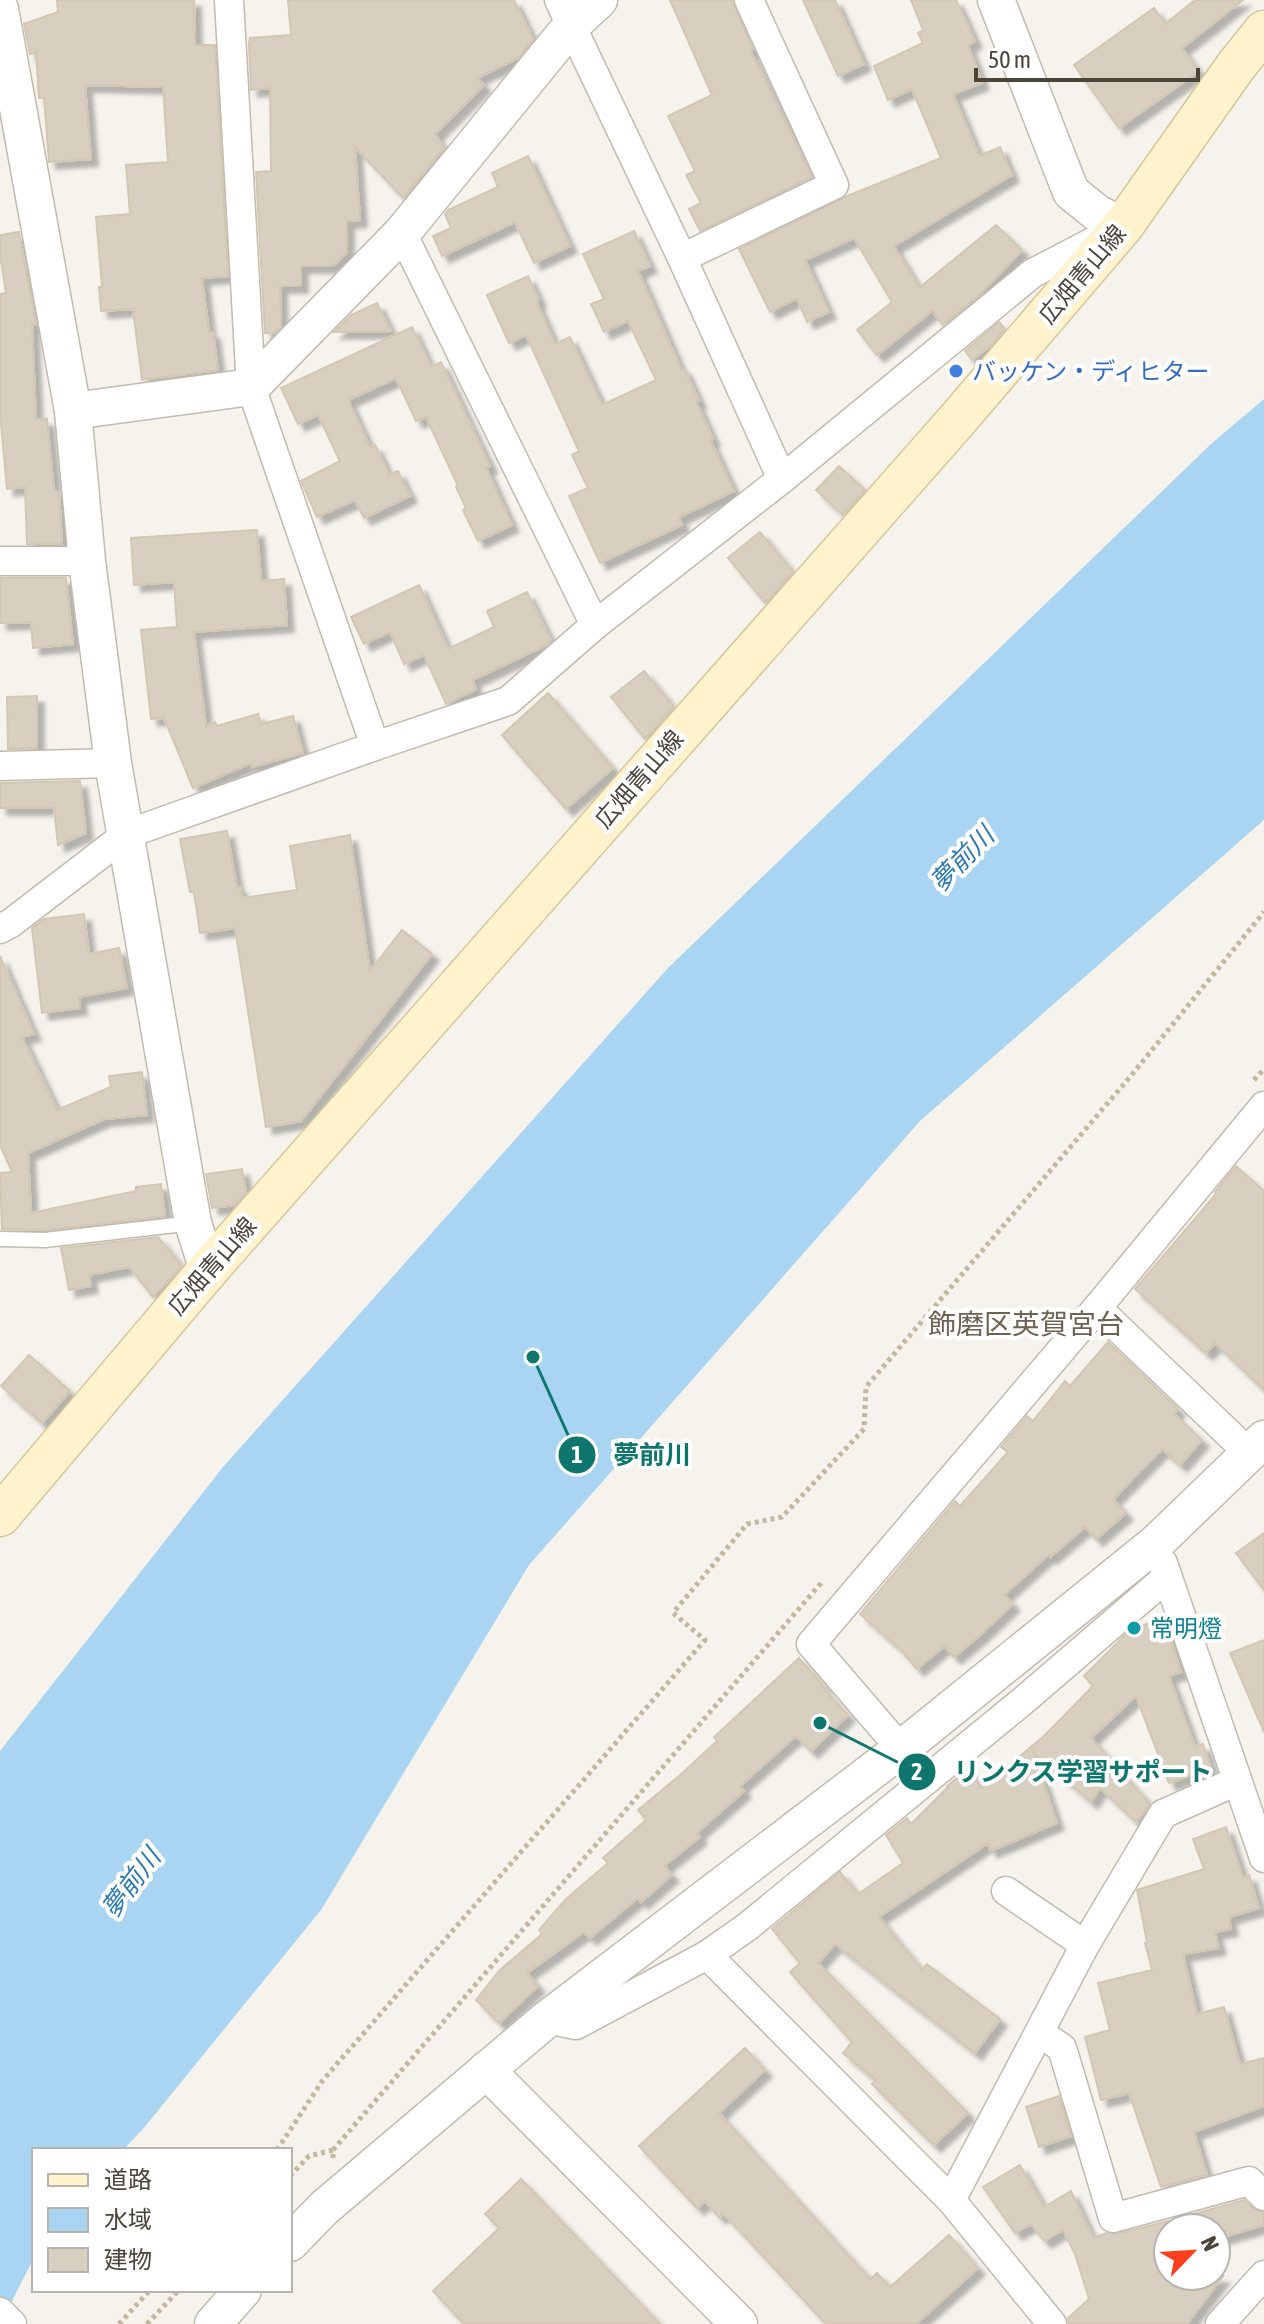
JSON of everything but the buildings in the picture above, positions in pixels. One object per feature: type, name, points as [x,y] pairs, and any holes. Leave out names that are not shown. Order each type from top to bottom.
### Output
[{"type":"main road","name":"広畑青山線","points":[[0,1516],[208,1270],[958,419],[1123,226],[1264,31]]},
{"type":"street","points":[[229,0],[251,387],[375,746]]},
{"type":"street","points":[[73,411],[251,387],[402,233],[565,13],[599,0]]},
{"type":"street","points":[[682,258],[834,185],[749,0]]},
{"type":"street","points":[[996,0],[1071,192],[1097,213],[1123,226]]},
{"type":"street","points":[[0,9],[73,411],[87,561],[113,763],[193,1223],[208,1270]]},
{"type":"street","points":[[565,13],[682,258],[782,479]]},
{"type":"street","points":[[0,929],[127,834],[508,701],[595,625],[782,479],[1033,273],[1123,226]]},
{"type":"street","points":[[402,233],[595,625]]},
{"type":"street","points":[[0,561],[87,561]]},
{"type":"street","points":[[0,766],[113,763]]},
{"type":"street","points":[[901,1749],[811,1644],[1097,1308],[1259,1093]]},
{"type":"street","points":[[292,2241],[324,2208],[547,2019],[901,1749],[1156,1543],[1257,1446],[1097,1308]]},
{"type":"street","points":[[1156,1543],[1261,1843]]},
{"type":"street","points":[[547,2019],[576,2025],[707,1955],[759,1917],[1024,1700],[1167,1577]]},
{"type":"street","points":[[951,2200],[1085,1945],[1163,1814],[1237,1781]]},
{"type":"street","points":[[1006,1891],[1085,1945]]},
{"type":"street","points":[[707,1955],[951,2200],[1052,2324]]},
{"type":"street","points":[[1040,2033],[1062,2048],[1113,2218],[1249,2181],[1264,2196]]},
{"type":"street","points":[[486,2070],[739,2324]]},
{"type":"street","points":[[1220,2324],[1264,2275]]},
{"type":"street","points":[[213,2324],[241,2292]]},
{"type":"street","points":[[0,2312],[12,2324]]},
{"type":"lane","points":[[1,1241],[45,1240],[193,1223]]},
{"type":"path","points":[[278,2148],[323,2080],[705,1640],[673,1613],[747,1524],[782,1517],[864,1429],[866,1387],[1130,1077],[1264,912]]},
{"type":"path","points":[[1259,1093],[1264,1069]]},
{"type":"path","points":[[292,2174],[309,2156],[333,2150],[830,1573]]},
{"type":"path","points":[[324,2208],[334,2166],[333,2150]]},
{"type":"path","points":[[119,2324],[148,2292]]},
{"type":"path","points":[[147,2324],[177,2292]]},
{"type":"water","points":[[1264,399],[1264,820],[920,1121],[529,1565],[321,1910],[143,2129],[125,2148],[32,2148],[32,2262],[0,2324],[0,1751],[223,1467],[668,968],[1211,444]]},
{"type":"place","name":"バッケン・ディヒター","points":[[956,371]]},
{"type":"place","name":"夢前川","points":[[533,1357]]},
{"type":"place","name":"常明燈","points":[[1134,1628]]},
{"type":"place","name":"リンクス学習サポート","points":[[820,1723]]},
{"type":"district","name":"飾磨区英賀宮台","points":[[1026,1324]]}]
